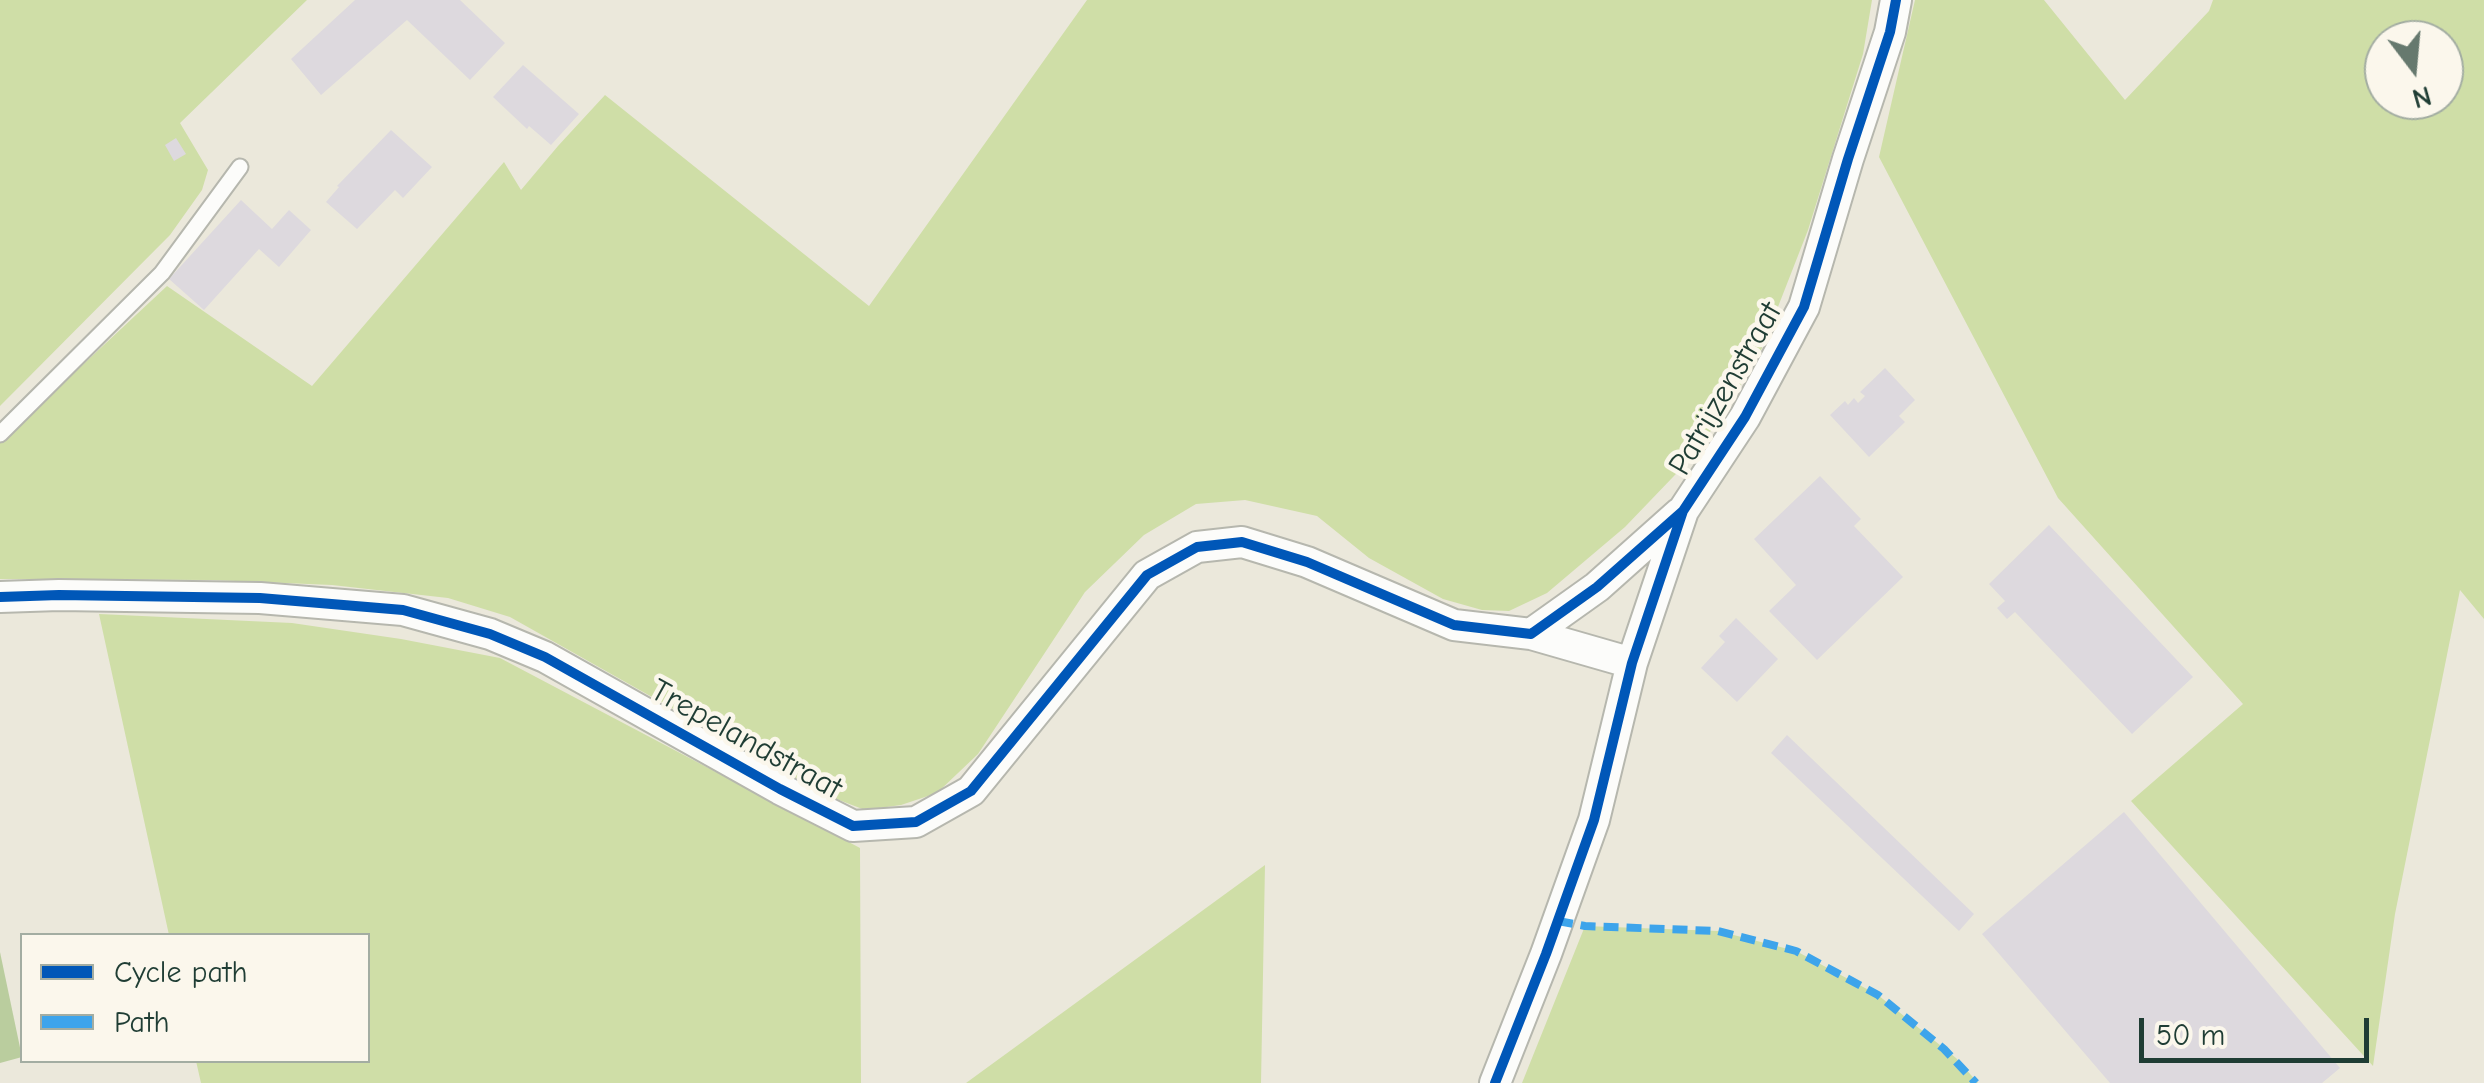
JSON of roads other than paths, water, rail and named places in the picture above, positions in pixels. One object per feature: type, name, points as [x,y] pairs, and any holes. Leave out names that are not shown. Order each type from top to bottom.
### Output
[{"type":"street","name":"Patrijzenstraat","points":[[1495,1083],[1594,820],[1632,663],[1683,511],[1745,417],[1804,307],[1890,32],[1896,0]]},
{"type":"street","points":[[1531,634],[1597,588],[1683,511]]},
{"type":"street","name":"Trepelandstraat","points":[[0,596],[260,598],[404,610],[490,634],[545,657],[853,826],[916,822],[971,791],[1147,575],[1198,547],[1242,542],[1307,562],[1454,625],[1531,634],[1632,663]]},
{"type":"lane","points":[[0,434],[162,273],[240,168]]}]
